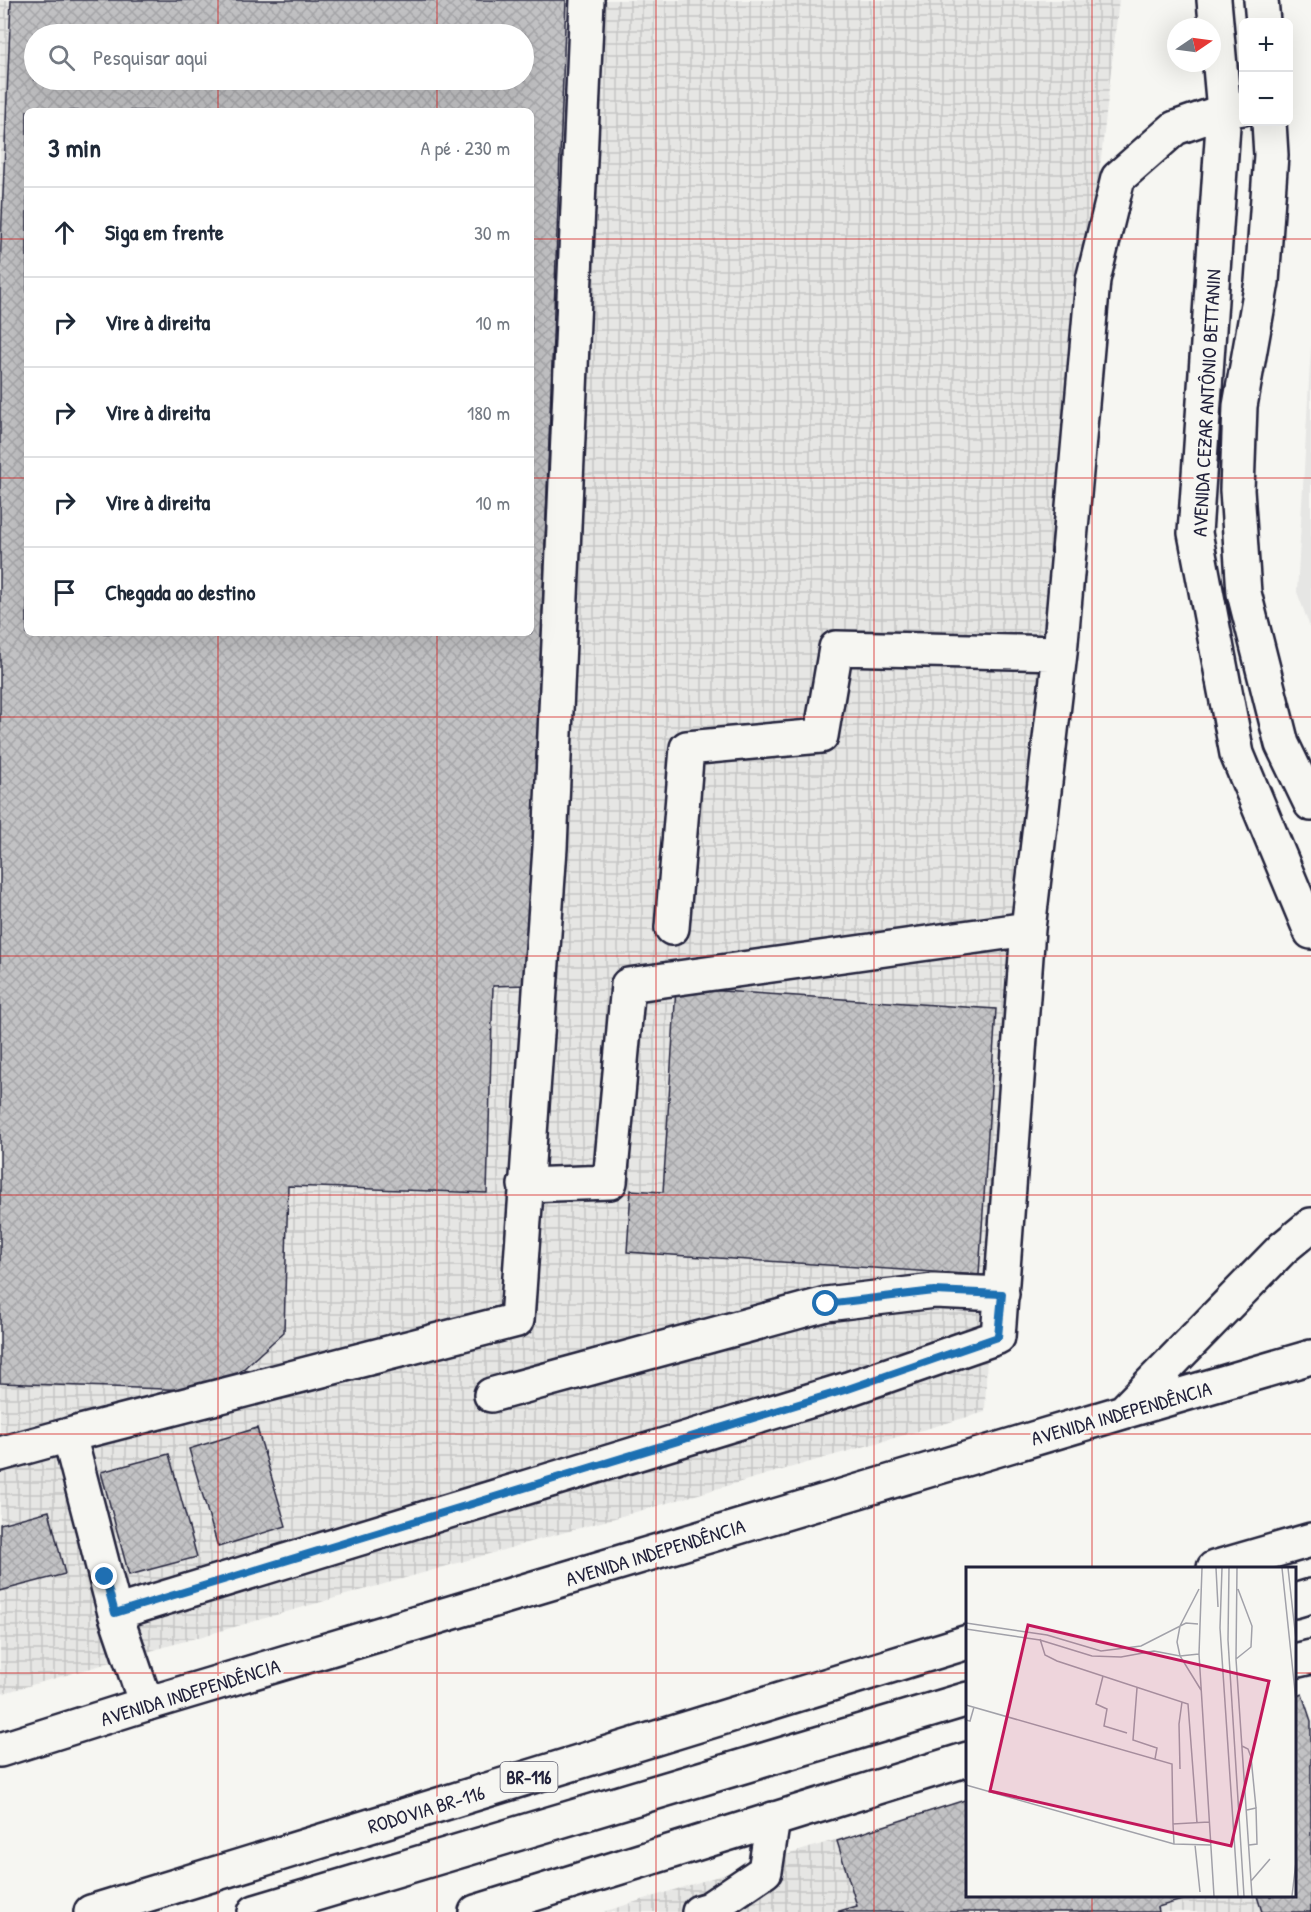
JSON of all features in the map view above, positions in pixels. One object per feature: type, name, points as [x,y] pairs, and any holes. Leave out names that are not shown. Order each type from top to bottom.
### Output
[{"type":"main road","points":[[0,1454],[517,1320],[550,848],[587,0]]},
{"type":"main road","name":"AVENIDA CEZAR ANTÔNIO BETTANIN","points":[[1214,0],[1234,109],[1195,533],[1237,754],[1311,932]]},
{"type":"main road","points":[[1261,0],[1263,18]]},
{"type":"main road","points":[[115,1613],[848,1389],[998,1337],[1028,929],[1060,653],[1093,280],[1118,178],[1174,128],[1234,109]]},
{"type":"main road","name":"AVENIDA CEZAR ANTÔNIO BETTANIN","points":[[1269,126],[1271,155],[1262,282],[1240,406],[1237,490],[1244,593],[1282,744],[1311,804]]},
{"type":"main road","points":[[672,928],[687,748],[821,736],[836,648],[1060,653]]},
{"type":"main road","points":[[525,1185],[610,1182],[628,985],[1028,929]]},
{"type":"main road","points":[[1123,1412],[1283,1248],[1311,1225]]},
{"type":"main road","points":[[491,1395],[826,1304],[934,1291],[1002,1294]]},
{"type":"main road","name":"AVENIDA INDEPENDÊNCIA","points":[[0,1750],[146,1704],[1311,1357]]},
{"type":"main road","points":[[69,1435],[115,1613],[146,1704]]},
{"type":"main road","points":[[1221,1567],[1311,1540]]},
{"type":"main road","points":[[1296,1600],[1311,1596]]},
{"type":"main road","name":"RODOVIA BR-116","points":[[91,1912],[966,1643]]},
{"type":"main road","points":[[1296,1661],[1311,1657]]},
{"type":"main road","name":"BR-116","points":[[255,1912],[966,1700]]},
{"type":"main road","points":[[476,1912],[966,1760]]},
{"type":"main road","points":[[699,1912],[709,1908],[765,1871],[773,1819]]},
{"type":"shaded area","points":[[0,0],[1119,0],[1022,855],[989,1291],[985,1412],[0,1694]]},
{"type":"shaded area","points":[[1311,346],[1311,630],[1297,592]]},
{"type":"shaded area","points":[[1302,1694],[1311,1721],[1311,1912],[603,1912],[966,1799],[966,1897],[1296,1897],[1296,1697]]},
{"type":"building","points":[[11,0],[566,0],[528,985],[493,986],[487,1193],[288,1186],[284,1332],[219,1391],[0,1383],[0,266]]},
{"type":"building","points":[[676,988],[996,1009],[979,1275],[627,1252],[631,1190],[663,1192]]},
{"type":"building","points":[[257,1428],[286,1526],[218,1547],[189,1449]]},
{"type":"building","points":[[169,1454],[197,1557],[129,1575],[101,1472]]},
{"type":"building","points":[[49,1511],[65,1574],[0,1591],[0,1524]]},
{"type":"building","points":[[1302,1694],[1311,1721],[1311,1912],[1262,1912],[1257,1897],[1296,1897],[1296,1696]]},
{"type":"building","points":[[966,1800],[966,1897],[1192,1897],[1158,1907],[1159,1912],[836,1912],[857,1906],[837,1841]]},
{"type":"route","points":[[105,1577],[115,1613],[848,1389],[998,1337],[1002,1294],[934,1291],[826,1304]]}]
